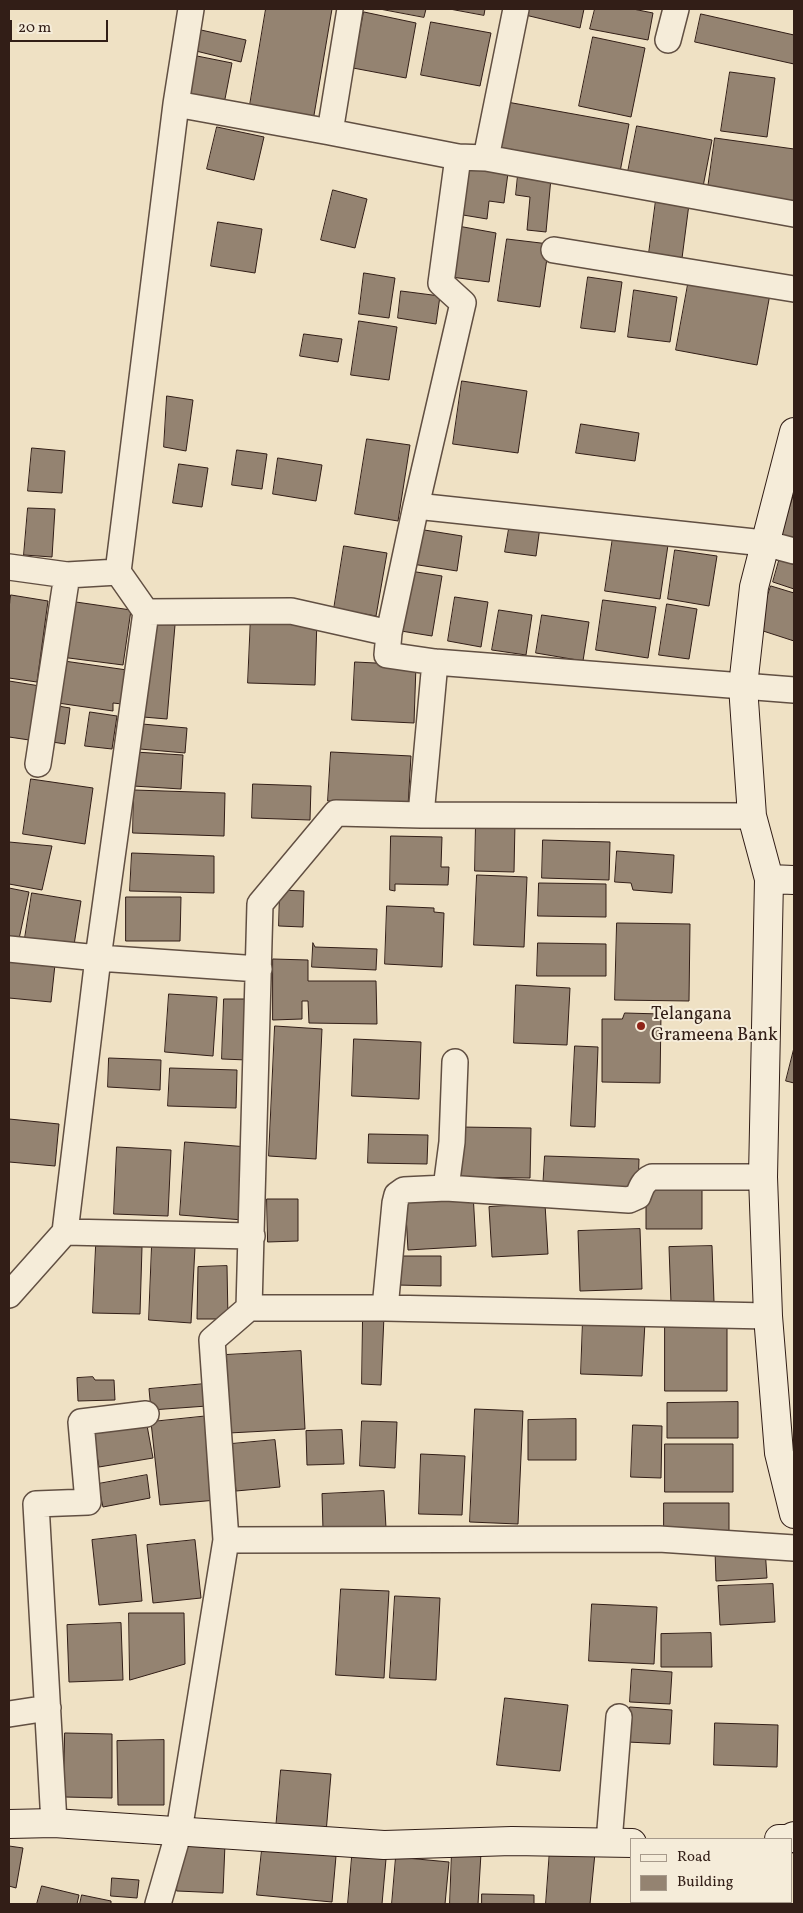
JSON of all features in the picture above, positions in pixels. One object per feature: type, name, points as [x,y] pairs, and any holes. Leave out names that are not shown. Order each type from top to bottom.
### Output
[{"type":"main road","points":[[794,432],[754,587],[743,686],[752,816],[782,879],[763,1177],[768,1316],[779,1453],[794,1514]]},
{"type":"main road","points":[[9,1824],[54,1823],[384,1845],[512,1841],[620,1842]]},
{"type":"street","points":[[9,1295],[65,1232],[98,958],[146,612],[118,572],[176,104],[191,9]]},
{"type":"street","points":[[330,132],[350,9]]},
{"type":"street","points":[[486,158],[516,9]]},
{"type":"street","points":[[668,40],[676,9]]},
{"type":"street","points":[[176,104],[458,157],[486,158],[794,214]]},
{"type":"street","points":[[458,157],[441,282],[463,303],[416,506],[389,633],[387,655],[435,662],[794,690]]},
{"type":"street","points":[[554,250],[794,289]]},
{"type":"street","points":[[416,506],[764,543],[794,551]]},
{"type":"street","points":[[9,567],[67,575],[118,572]]},
{"type":"street","points":[[38,764],[67,575]]},
{"type":"street","points":[[146,612],[291,610],[389,633]]},
{"type":"street","points":[[421,815],[435,662]]},
{"type":"street","points":[[249,1308],[260,904],[336,813],[752,816]]},
{"type":"street","points":[[9,949],[98,958],[259,969]]},
{"type":"street","points":[[446,1188],[452,1142],[455,1062]]},
{"type":"street","points":[[385,1308],[397,1195],[404,1190],[446,1188],[629,1200],[638,1196],[643,1184],[652,1177],[763,1177]]},
{"type":"street","points":[[65,1232],[252,1236]]},
{"type":"street","points":[[158,1904],[179,1831],[226,1540],[212,1340],[249,1308],[385,1308],[768,1316]]},
{"type":"street","points":[[54,1823],[36,1504],[88,1502],[81,1422],[146,1414]]},
{"type":"street","points":[[226,1540],[659,1539],[794,1548]]},
{"type":"street","points":[[9,1714],[48,1708]]},
{"type":"street","points":[[619,1717],[620,1842]]},
{"type":"building","points":[[266,9],[332,9],[313,121],[249,111]]},
{"type":"building","points":[[380,9],[426,9],[424,17]]},
{"type":"building","points":[[450,9],[485,9],[484,15]]},
{"type":"building","points":[[522,9],[584,9],[580,28],[521,14]]},
{"type":"building","points":[[595,9],[633,9],[653,13],[648,40],[590,29]]},
{"type":"building","points":[[364,12],[416,23],[406,78],[353,68]]},
{"type":"building","points":[[701,14],[794,35],[794,64],[695,42]]},
{"type":"building","points":[[431,22],[491,33],[480,86],[421,75]]},
{"type":"building","points":[[201,30],[246,40],[241,62],[196,51]]},
{"type":"building","points":[[593,37],[645,48],[631,117],[579,106]]},
{"type":"building","points":[[197,56],[232,63],[224,104],[188,97]]},
{"type":"building","points":[[730,72],[775,78],[767,137],[721,131]]},
{"type":"building","points":[[507,102],[629,124],[620,172],[498,150]]},
{"type":"building","points":[[637,126],[712,140],[702,192],[627,177]]},
{"type":"building","points":[[217,127],[264,137],[254,180],[207,169]]},
{"type":"building","points":[[715,138],[794,149],[794,207],[707,195]]},
{"type":"building","points":[[470,168],[508,173],[504,203],[489,201],[487,219],[463,215]]},
{"type":"building","points":[[518,175],[551,178],[546,232],[527,230],[530,197],[516,195]]},
{"type":"building","points":[[333,190],[367,199],[355,248],[321,240]]},
{"type":"building","points":[[656,200],[689,204],[681,266],[648,261]]},
{"type":"building","points":[[218,222],[262,229],[255,273],[211,266]]},
{"type":"building","points":[[458,226],[496,233],[489,282],[451,277]]},
{"type":"building","points":[[507,239],[549,244],[540,307],[498,301]]},
{"type":"building","points":[[364,273],[395,278],[389,318],[359,314]]},
{"type":"building","points":[[588,277],[622,282],[615,332],[581,328]]},
{"type":"building","points":[[689,279],[770,294],[757,365],[676,350]]},
{"type":"building","points":[[634,290],[677,297],[670,342],[628,337]]},
{"type":"building","points":[[401,291],[440,296],[436,324],[398,318]]},
{"type":"building","points":[[359,321],[397,327],[389,380],[351,375]]},
{"type":"building","points":[[304,334],[342,339],[338,362],[300,356]]},
{"type":"building","points":[[462,381],[527,391],[518,453],[453,444]]},
{"type":"building","points":[[167,396],[193,400],[186,451],[164,447]]},
{"type":"building","points":[[581,424],[639,433],[635,461],[576,453]]},
{"type":"building","points":[[367,439],[410,445],[398,521],[355,514]]},
{"type":"building","points":[[32,448],[65,451],[62,493],[28,491]]},
{"type":"building","points":[[237,450],[267,454],[262,489],[232,485]]},
{"type":"building","points":[[278,458],[322,465],[316,501],[273,494]]},
{"type":"building","points":[[179,464],[208,468],[202,507],[173,503]]},
{"type":"building","points":[[794,493],[794,540],[781,536]]},
{"type":"building","points":[[28,508],[55,509],[52,557],[24,555]]},
{"type":"building","points":[[510,523],[540,527],[536,556],[505,552]]},
{"type":"building","points":[[418,529],[462,536],[457,571],[412,564]]},
{"type":"building","points":[[613,537],[668,545],[660,599],[605,591]]},
{"type":"building","points":[[344,546],[387,553],[376,616],[334,609]]},
{"type":"building","points":[[675,550],[717,556],[709,606],[668,599]]},
{"type":"building","points":[[781,554],[794,558],[794,589],[773,582]]},
{"type":"building","points":[[410,571],[442,576],[432,636],[401,631]]},
{"type":"building","points":[[771,586],[794,593],[794,641],[757,629]]},
{"type":"building","points":[[11,595],[48,601],[37,682],[9,678],[9,609]]},
{"type":"building","points":[[455,597],[488,602],[481,647],[448,641]]},
{"type":"building","points":[[603,600],[656,607],[648,658],[596,650]]},
{"type":"building","points":[[69,601],[131,610],[123,665],[61,657]]},
{"type":"building","points":[[667,604],[697,609],[689,659],[659,655]]},
{"type":"building","points":[[499,610],[532,615],[526,655],[492,650]]},
{"type":"building","points":[[251,615],[317,618],[315,685],[248,683]]},
{"type":"building","points":[[542,615],[589,622],[583,661],[536,653]]},
{"type":"building","points":[[151,623],[175,625],[167,719],[143,717]]},
{"type":"building","points":[[57,660],[127,670],[122,704],[113,703],[113,711],[51,702]]},
{"type":"building","points":[[355,662],[416,665],[414,723],[352,720]]},
{"type":"building","points":[[9,681],[46,687],[36,741],[9,737]]},
{"type":"building","points":[[52,705],[70,708],[65,744],[46,741]]},
{"type":"building","points":[[90,712],[117,716],[112,749],[85,746]]},
{"type":"building","points":[[142,724],[187,728],[185,753],[140,749]]},
{"type":"building","points":[[135,752],[183,755],[181,789],[133,786]]},
{"type":"building","points":[[331,752],[411,756],[408,806],[328,801]]},
{"type":"building","points":[[31,779],[93,788],[85,844],[23,834]]},
{"type":"building","points":[[253,784],[311,786],[310,820],[252,818]]},
{"type":"building","points":[[134,790],[225,793],[224,836],[133,833]]},
{"type":"building","points":[[476,821],[515,822],[514,872],[475,871]]},
{"type":"building","points":[[391,836],[442,837],[441,867],[449,867],[448,885],[395,884],[395,891],[390,890]]},
{"type":"building","points":[[543,840],[610,842],[609,880],[542,878]]},
{"type":"building","points":[[9,842],[52,846],[42,890],[9,884]]},
{"type":"building","points":[[617,851],[674,855],[672,893],[633,890],[631,883],[615,882]]},
{"type":"building","points":[[132,853],[214,856],[214,893],[130,891]]},
{"type":"building","points":[[477,875],[527,877],[524,947],[474,945]]},
{"type":"building","points":[[539,883],[606,884],[606,917],[538,916]]},
{"type":"building","points":[[9,888],[29,892],[19,939],[9,937]]},
{"type":"building","points":[[280,890],[304,891],[303,927],[279,926]]},
{"type":"building","points":[[32,893],[81,901],[74,945],[25,938]]},
{"type":"building","points":[[126,897],[181,897],[180,941],[126,941]]},
{"type":"building","points":[[387,906],[434,908],[434,912],[444,913],[442,967],[385,964]]},
{"type":"building","points":[[617,923],[690,924],[689,1001],[615,1000]]},
{"type":"building","points":[[313,943],[315,947],[377,949],[376,970],[312,967]]},
{"type":"building","points":[[538,943],[606,944],[606,976],[537,976]]},
{"type":"building","points":[[9,951],[56,955],[51,1002],[9,998]]},
{"type":"building","points":[[273,959],[308,960],[308,981],[376,981],[377,1024],[309,1023],[308,1001],[302,1001],[302,1019],[273,1020]]},
{"type":"building","points":[[516,985],[570,988],[567,1045],[514,1043]]},
{"type":"building","points":[[169,994],[217,997],[213,1056],[165,1052]]},
{"type":"building","points":[[224,999],[248,999],[247,1060],[222,1059]]},
{"type":"building","points":[[625,1013],[661,1014],[660,1083],[602,1082],[602,1019],[622,1019]]},
{"type":"building","points":[[275,1026],[322,1029],[316,1159],[269,1156]]},
{"type":"building","points":[[354,1039],[421,1042],[419,1099],[352,1096]]},
{"type":"building","points":[[575,1046],[598,1047],[595,1127],[571,1126]]},
{"type":"building","points":[[794,1048],[794,1083],[786,1081]]},
{"type":"building","points":[[109,1058],[161,1060],[160,1090],[108,1087]]},
{"type":"building","points":[[170,1068],[237,1070],[236,1108],[168,1106]]},
{"type":"building","points":[[9,1119],[59,1124],[55,1166],[9,1162]]},
{"type":"building","points":[[459,1127],[531,1128],[530,1178],[458,1177]]},
{"type":"building","points":[[369,1134],[428,1135],[427,1164],[368,1163]]},
{"type":"building","points":[[185,1142],[248,1147],[243,1220],[180,1215]]},
{"type":"building","points":[[117,1147],[171,1150],[168,1216],[114,1214]]},
{"type":"building","points":[[545,1156],[639,1159],[638,1192],[543,1189]]},
{"type":"building","points":[[702,1188],[702,1229],[646,1229],[646,1189]]},
{"type":"building","points":[[473,1193],[476,1246],[408,1250],[405,1197]]},
{"type":"building","points":[[267,1199],[298,1199],[298,1241],[268,1242]]},
{"type":"building","points":[[545,1204],[548,1254],[492,1257],[489,1207]]},
{"type":"building","points":[[640,1229],[642,1289],[580,1291],[578,1231]]},
{"type":"building","points":[[152,1245],[195,1247],[191,1323],[149,1320]]},
{"type":"building","points":[[96,1246],[142,1247],[140,1314],[93,1313]]},
{"type":"building","points":[[712,1246],[714,1302],[671,1303],[669,1247]]},
{"type":"building","points":[[396,1256],[441,1256],[441,1286],[396,1285]]},
{"type":"building","points":[[227,1266],[228,1319],[197,1319],[198,1267]]},
{"type":"building","points":[[363,1316],[384,1316],[381,1385],[362,1384]]},
{"type":"building","points":[[665,1316],[727,1316],[727,1391],[665,1391]]},
{"type":"building","points":[[583,1319],[645,1322],[642,1376],[581,1374]]},
{"type":"building","points":[[301,1351],[305,1429],[229,1433],[225,1355]]},
{"type":"building","points":[[93,1377],[95,1380],[114,1380],[115,1400],[78,1401],[77,1378]]},
{"type":"building","points":[[205,1384],[207,1406],[151,1410],[149,1389]]},
{"type":"building","points":[[738,1402],[738,1438],[667,1438],[667,1403]]},
{"type":"building","points":[[475,1409],[523,1411],[518,1524],[470,1522]]},
{"type":"building","points":[[209,1416],[217,1500],[160,1505],[151,1422]]},
{"type":"building","points":[[576,1419],[576,1460],[528,1460],[528,1420]]},
{"type":"building","points":[[146,1420],[153,1458],[99,1467],[92,1429]]},
{"type":"building","points":[[362,1421],[397,1422],[395,1468],[360,1466]]},
{"type":"building","points":[[633,1425],[662,1426],[661,1478],[631,1477]]},
{"type":"building","points":[[342,1430],[344,1464],[307,1465],[306,1431]]},
{"type":"building","points":[[275,1440],[280,1487],[236,1491],[231,1444]]},
{"type":"building","points":[[665,1444],[733,1444],[733,1492],[665,1492]]},
{"type":"building","points":[[421,1454],[465,1456],[462,1515],[419,1514]]},
{"type":"building","points":[[147,1475],[150,1498],[103,1507],[98,1484]]},
{"type":"building","points":[[384,1491],[386,1528],[323,1530],[322,1494]]},
{"type":"building","points":[[664,1503],[729,1503],[729,1532],[664,1532]]},
{"type":"building","points":[[136,1535],[142,1601],[99,1605],[92,1540]]},
{"type":"building","points":[[195,1540],[201,1598],[153,1603],[147,1545]]},
{"type":"building","points":[[765,1548],[767,1578],[716,1581],[715,1550]]},
{"type":"building","points":[[773,1584],[775,1622],[720,1625],[718,1586]]},
{"type":"building","points":[[341,1589],[389,1591],[384,1678],[336,1675]]},
{"type":"building","points":[[395,1596],[440,1598],[436,1680],[390,1678]]},
{"type":"building","points":[[592,1604],[657,1607],[654,1664],[589,1661]]},
{"type":"building","points":[[129,1613],[184,1613],[185,1664],[130,1680]]},
{"type":"building","points":[[121,1623],[123,1680],[69,1682],[67,1625]]},
{"type":"building","points":[[711,1633],[712,1667],[661,1667],[661,1634]]},
{"type":"building","points":[[632,1669],[672,1672],[670,1704],[630,1702]]},
{"type":"building","points":[[505,1698],[568,1705],[560,1771],[497,1765]]},
{"type":"building","points":[[630,1707],[672,1710],[670,1744],[627,1742]]},
{"type":"building","points":[[715,1723],[778,1725],[777,1767],[714,1765]]},
{"type":"building","points":[[65,1733],[112,1734],[112,1798],[64,1797]]},
{"type":"building","points":[[164,1740],[164,1805],[118,1805],[117,1741]]},
{"type":"building","points":[[281,1770],[331,1774],[326,1833],[276,1829]]},
{"type":"building","points":[[180,1842],[225,1844],[223,1893],[177,1891]]},
{"type":"building","points":[[9,1846],[23,1848],[16,1888],[9,1886]]},
{"type":"building","points":[[550,1849],[595,1853],[590,1904],[546,1904]]},
{"type":"building","points":[[262,1850],[336,1856],[332,1902],[257,1895]]},
{"type":"building","points":[[452,1851],[481,1853],[478,1904],[450,1904]]},
{"type":"building","points":[[352,1857],[386,1859],[382,1904],[348,1904]]},
{"type":"building","points":[[396,1857],[449,1862],[445,1904],[392,1904]]},
{"type":"building","points":[[112,1878],[139,1880],[137,1898],[111,1896]]},
{"type":"building","points":[[42,1886],[79,1895],[77,1904],[37,1904]]},
{"type":"building","points":[[482,1894],[534,1895],[534,1904],[482,1904]]},
{"type":"building","points":[[82,1895],[111,1901],[111,1904],[80,1904]]},
{"type":"place","name":"Telangana Grameena Bank","points":[[641,1026]]}]
